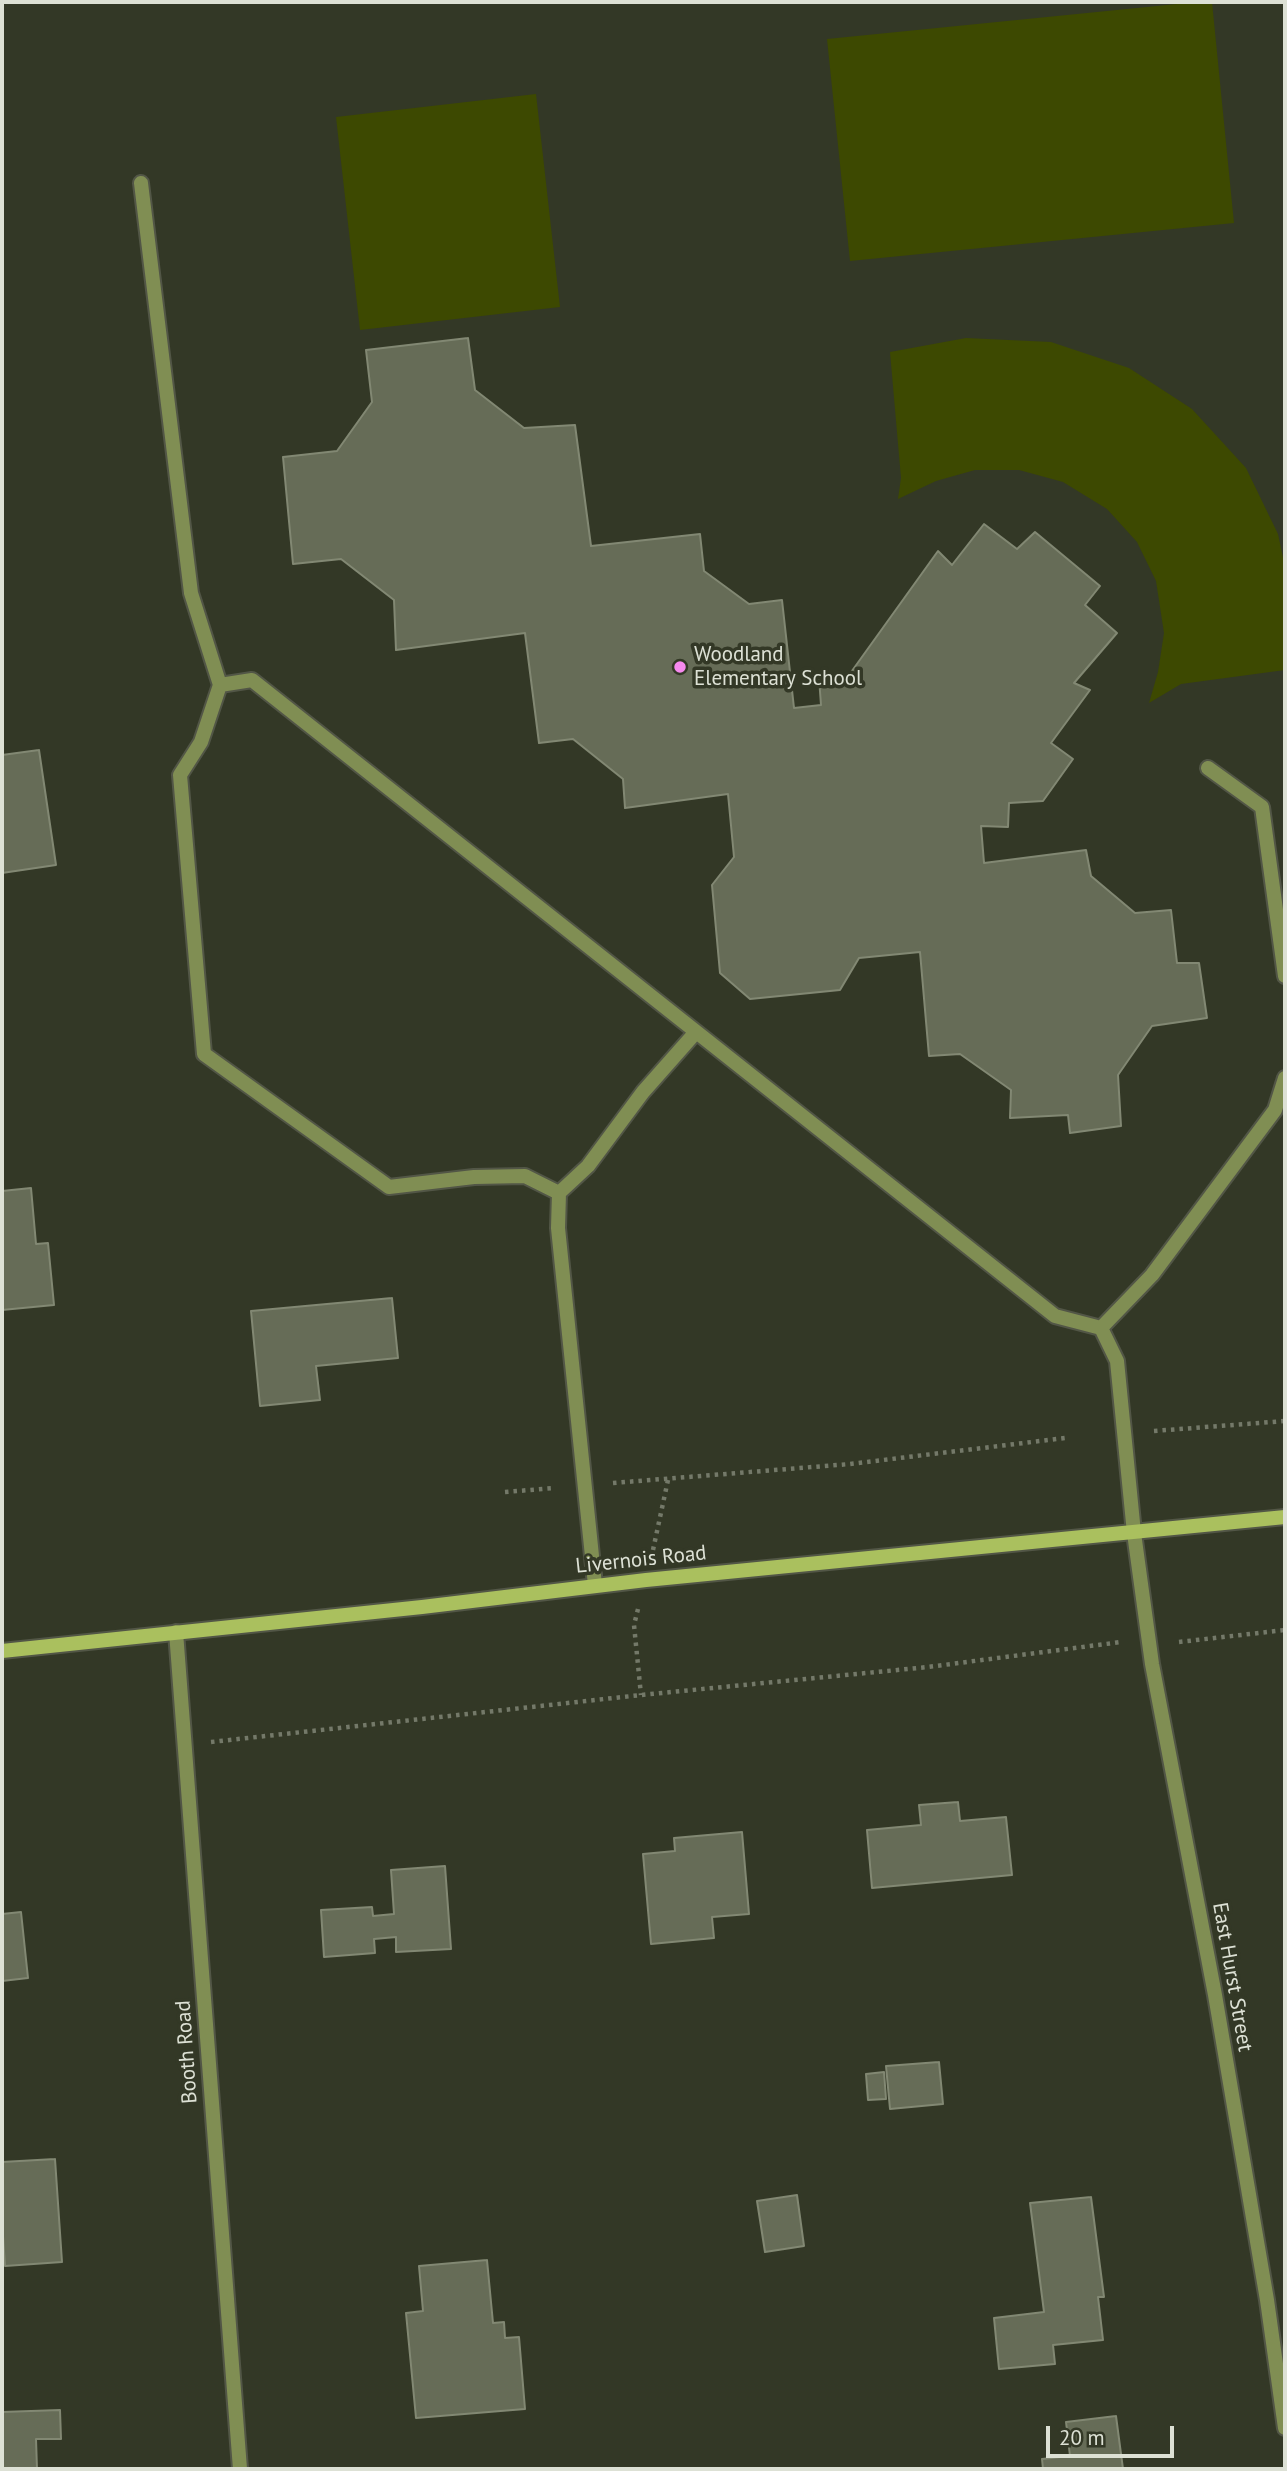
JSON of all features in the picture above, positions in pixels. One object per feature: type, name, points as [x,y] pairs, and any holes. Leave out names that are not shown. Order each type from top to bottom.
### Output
[{"type":"street","points":[[141,183],[191,593],[220,685],[201,742],[180,775],[204,1054],[389,1187],[474,1177],[525,1176],[559,1193]]},
{"type":"street","points":[[220,685],[252,680],[1055,1315],[1101,1328],[1152,1275],[1275,1110],[1285,1078]]},
{"type":"street","points":[[1209,768],[1262,807],[1285,976]]},
{"type":"street","points":[[595,1585],[558,1228],[559,1193],[588,1166],[643,1092],[696,1031]]},
{"type":"street","name":"East Hurst Street","points":[[1101,1328],[1117,1361],[1134,1533],[1152,1664],[1217,2008],[1267,2300],[1285,2428]]},
{"type":"street","name":"Livernois Road","points":[[2,1651],[422,1607],[595,1585],[1285,1517]]},
{"type":"street","name":"Booth Road","points":[[176,1632],[240,2469]]},
{"type":"path","points":[[1158,1431],[1285,1421]]},
{"type":"path","points":[[619,1483],[850,1464],[1065,1438]]},
{"type":"path","points":[[659,1525],[667,1480]]},
{"type":"path","points":[[505,1492],[549,1489]]},
{"type":"path","points":[[634,1625],[641,1695]]},
{"type":"path","points":[[1172,1642],[1285,1630]]},
{"type":"path","points":[[210,1743],[641,1695],[928,1667],[1122,1642]]},
{"type":"green space","points":[[1212,2],[1234,223],[850,261],[827,39]]},
{"type":"green space","points":[[536,94],[560,307],[360,330],[336,117]]},
{"type":"green space","points":[[966,338],[1051,342],[1129,368],[1192,409],[1246,468],[1278,534],[1285,567],[1285,670],[1181,684],[1149,703],[1158,672],[1164,633],[1156,581],[1137,542],[1107,509],[1063,482],[1019,470],[975,470],[936,481],[898,499],[901,478],[890,352]]},
{"type":"building","points":[[468,338],[475,390],[524,428],[575,425],[591,546],[700,534],[704,571],[749,604],[782,600],[794,708],[821,705],[819,678],[849,675],[938,551],[952,565],[984,524],[1017,549],[1035,532],[1100,586],[1085,605],[1117,633],[1074,683],[1090,690],[1051,743],[1073,759],[1043,801],[1009,803],[1008,827],[981,826],[984,863],[1086,850],[1091,876],[1135,913],[1171,910],[1177,963],[1199,963],[1207,1018],[1152,1026],[1118,1075],[1121,1126],[1070,1133],[1068,1115],[1010,1118],[1011,1090],[960,1054],[929,1056],[920,952],[859,958],[840,990],[750,999],[720,973],[712,885],[734,857],[728,794],[625,808],[623,779],[573,739],[539,743],[525,633],[396,650],[394,600],[341,559],[293,564],[283,457],[337,451],[372,402],[366,350]]},
{"type":"building","points":[[39,750],[56,865],[2,873],[2,755]]},
{"type":"building","points":[[31,1188],[36,1244],[48,1243],[54,1305],[2,1310],[2,1191]]},
{"type":"building","points":[[392,1298],[398,1358],[316,1366],[320,1400],[260,1406],[251,1311]]},
{"type":"building","points":[[958,1802],[960,1821],[1006,1817],[1012,1875],[872,1888],[867,1830],[921,1825],[919,1805]]},
{"type":"building","points":[[742,1832],[749,1914],[712,1917],[714,1938],[651,1944],[643,1854],[675,1851],[674,1838]]},
{"type":"building","points":[[445,1866],[451,1949],[396,1952],[396,1937],[374,1939],[375,1953],[324,1957],[321,1910],[372,1907],[373,1916],[394,1914],[391,1870]]},
{"type":"building","points":[[21,1912],[28,1978],[2,1981],[2,1914]]},
{"type":"building","points":[[939,2062],[943,2104],[890,2109],[886,2066]]},
{"type":"building","points":[[884,2072],[886,2099],[868,2100],[866,2074]]},
{"type":"building","points":[[55,2159],[62,2262],[5,2266],[2,2162]]},
{"type":"building","points":[[797,2195],[804,2246],[765,2252],[757,2201]]},
{"type":"building","points":[[1091,2197],[1104,2297],[1098,2297],[1103,2340],[1053,2345],[1055,2364],[999,2369],[994,2318],[1044,2312],[1030,2203]]},
{"type":"building","points":[[487,2260],[493,2323],[504,2322],[505,2338],[519,2337],[525,2409],[416,2418],[406,2313],[423,2311],[419,2266]]},
{"type":"building","points":[[60,2410],[61,2439],[36,2439],[37,2469],[2,2469],[2,2412]]},
{"type":"building","points":[[1116,2416],[1123,2469],[1043,2469],[1042,2459],[1070,2456],[1066,2422]]},
{"type":"place","name":"Woodland Elementary School","points":[[680,667]]}]
